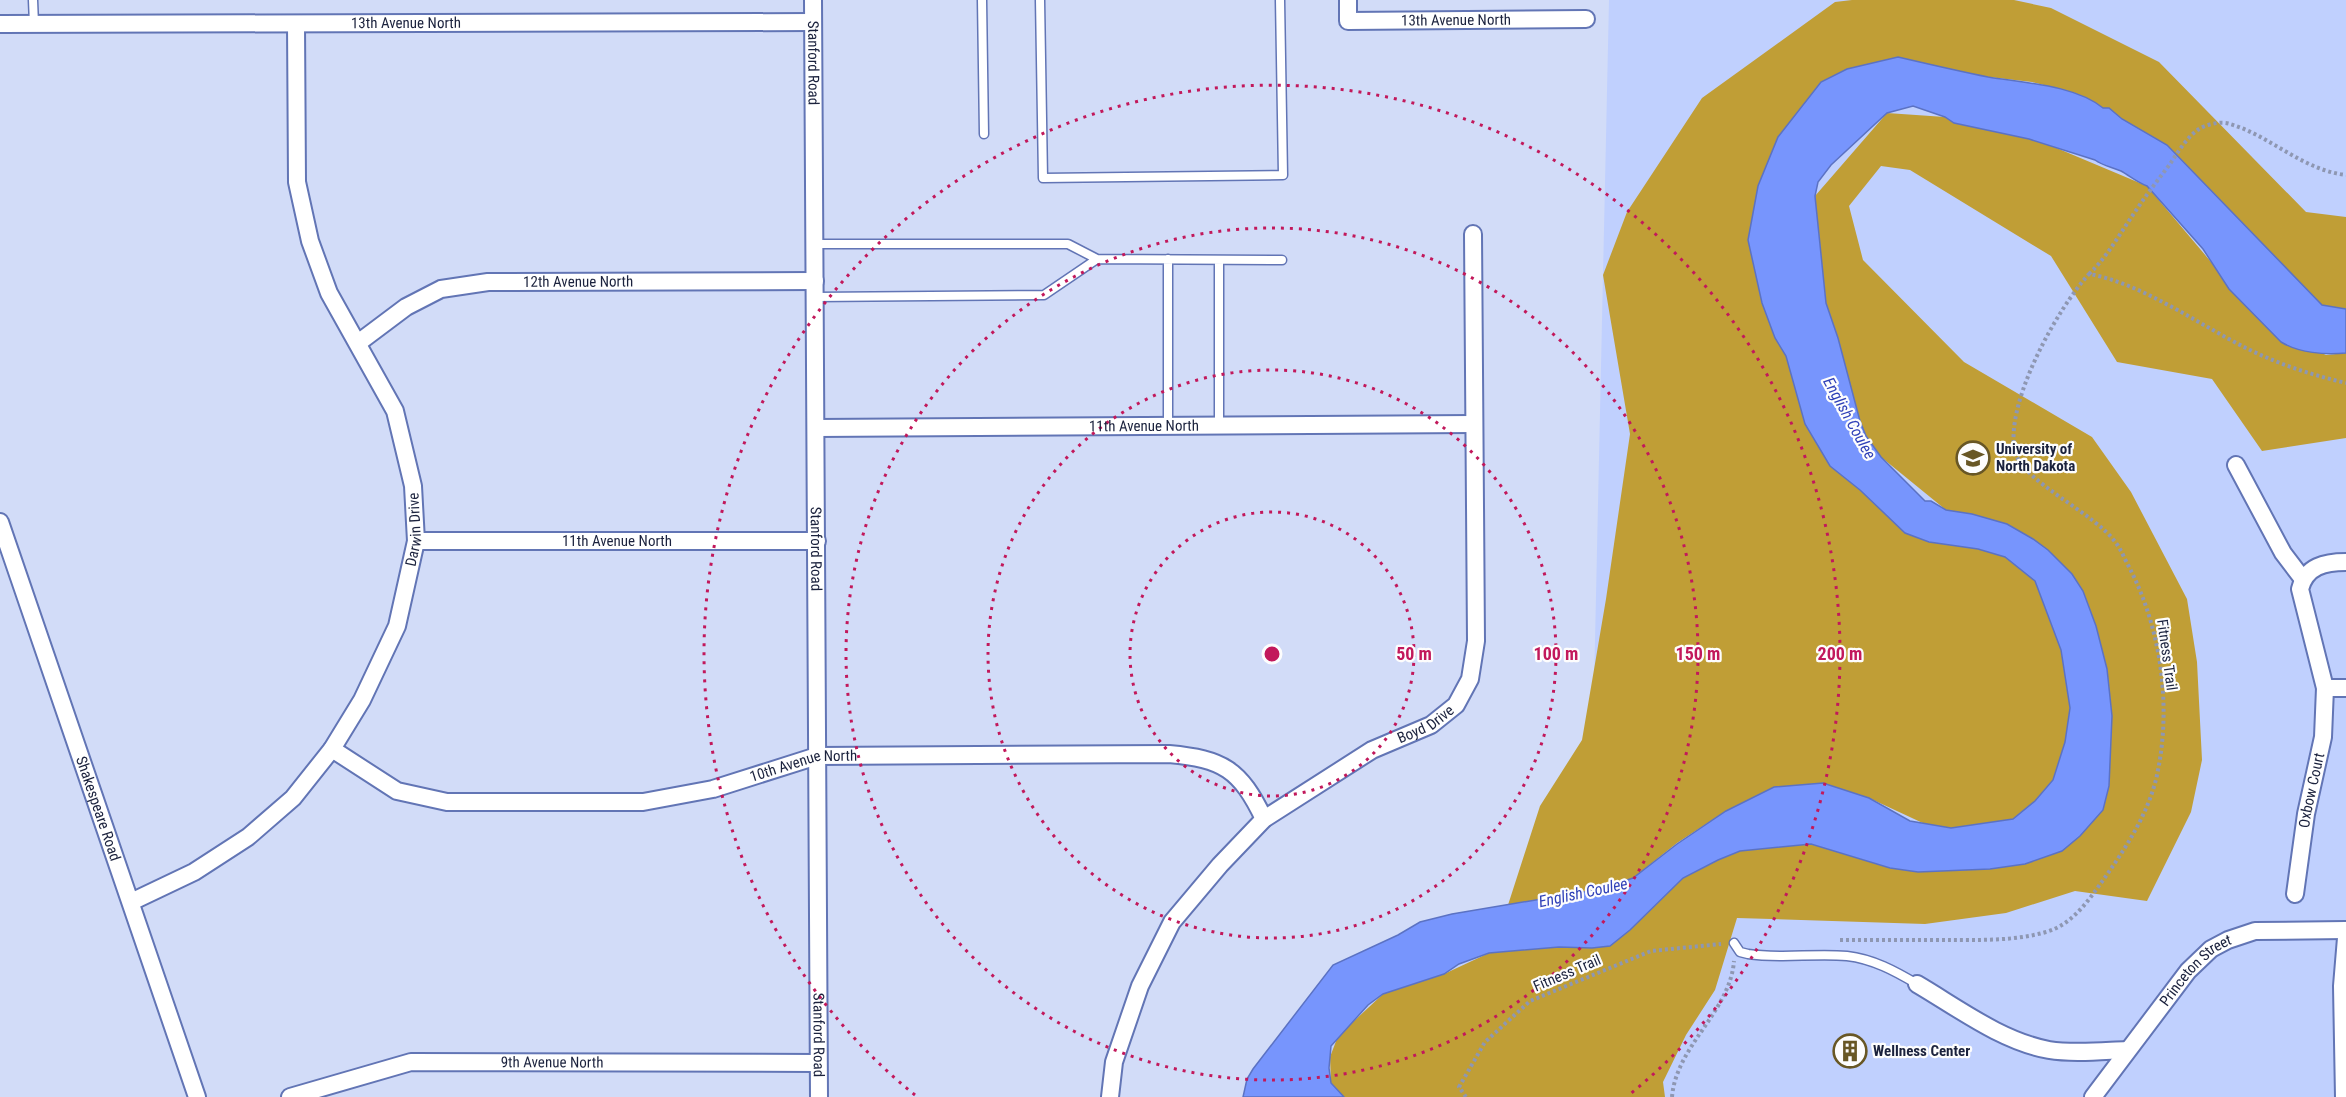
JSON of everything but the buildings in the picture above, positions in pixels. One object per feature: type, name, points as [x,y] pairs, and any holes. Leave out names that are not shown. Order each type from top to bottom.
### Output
[{"type":"street","name":"Stanford Road","points":[[813,0],[819,1097]]},
{"type":"street","name":"13th Avenue North","points":[[1348,0],[1348,21],[1586,19]]},
{"type":"street","name":"13th Avenue North","points":[[0,24],[813,22]]},
{"type":"street","name":"Darwin Drive","points":[[131,902],[194,872],[248,837],[293,798],[332,749],[362,700],[397,626],[416,542],[413,486],[394,411],[329,293],[310,241],[297,183],[296,24]]},
{"type":"street","name":"Boyd Drive","points":[[1110,1097],[1114,1062],[1140,986],[1172,922],[1220,865],[1264,819],[1372,750],[1431,725],[1456,705],[1470,679],[1476,641],[1473,234]]},
{"type":"street","name":"12th Avenue North","points":[[358,343],[406,307],[441,289],[488,282],[815,289]]},
{"type":"street","name":"11th Avenue North","points":[[816,428],[1474,424]]},
{"type":"street","points":[[2236,465],[2283,553],[2302,578],[2312,568],[2324,564],[2346,562]]},
{"type":"street","name":"Shakespeare Road","points":[[0,522],[197,1097]]},
{"type":"street","name":"11th Avenue North","points":[[416,542],[817,541]]},
{"type":"street","name":"Oxbow Court","points":[[2295,894],[2305,824],[2323,737],[2325,688],[2301,601],[2302,578]]},
{"type":"street","points":[[2325,688],[2346,688]]},
{"type":"street","name":"10th Avenue North","points":[[332,749],[397,791],[447,802],[643,802],[713,789],[817,756],[1168,754],[1199,757],[1230,769],[1250,790],[1264,819]]},
{"type":"street","name":"Princeton Street","points":[[2093,1097],[2188,972],[2211,949],[2228,940],[2255,931],[2346,930]]},
{"type":"street","points":[[2344,1097],[2342,986],[2346,938]]},
{"type":"street","points":[[1917,984],[2002,1034],[2029,1044],[2050,1050],[2127,1050]]},
{"type":"street","name":"9th Avenue North","points":[[290,1097],[411,1062],[818,1063]]},
{"type":"lane","points":[[33,0],[34,24]]},
{"type":"lane","points":[[982,0],[984,134]]},
{"type":"lane","points":[[1040,0],[1043,178],[1283,175],[1280,0]]},
{"type":"lane","points":[[815,244],[1068,244],[1097,259],[1282,260]]},
{"type":"lane","points":[[815,289],[1044,295],[1097,259]]},
{"type":"lane","points":[[1168,259],[1168,426]]},
{"type":"lane","points":[[1219,260],[1219,426]]},
{"type":"lane","points":[[1734,943],[1740,952],[1748,954],[1847,956],[1890,968],[1917,984]]},
{"type":"path","name":"Fitness Trail","points":[[1833,940],[1995,940],[2047,932],[2070,921],[2113,865],[2141,819],[2157,776],[2163,722],[2159,658],[2153,623],[2140,588],[2116,543],[2084,512],[2028,472],[2016,453],[2013,428],[2022,391],[2052,328],[2079,284],[2105,258],[2136,210],[2188,139],[2199,128],[2227,123],[2253,133],[2311,165],[2335,174],[2346,175]]},
{"type":"path","points":[[2089,274],[2110,278],[2186,315],[2248,349],[2309,374],[2346,383]]},
{"type":"path","name":"Fitness Trail","points":[[1466,1097],[1460,1088],[1485,1042],[1530,1001],[1651,951],[1734,943]]},
{"type":"path","points":[[1672,1097],[1675,1080],[1682,1064],[1726,990],[1734,965],[1734,943]]},
{"type":"shaded area","name":"University of North Dakota","points":[[1609,0],[2346,0],[2346,1097],[1308,1097],[1339,1005],[1589,916]]},
{"type":"shaded area","points":[[1852,0],[2014,0],[2051,8],[2159,62],[2306,212],[2346,217],[2346,309],[2322,305],[2167,145],[2075,93],[2032,82],[1989,77],[1800,110],[1778,137],[1786,356],[1830,466],[1860,490],[1978,549],[2005,557],[2035,581],[2061,650],[2070,708],[2065,742],[2053,780],[2035,801],[2013,819],[1951,828],[1927,825],[1869,798],[1774,787],[1726,811],[1677,843],[1633,878],[1601,889],[1508,905],[1540,806],[1582,740],[1606,599],[1630,434],[1603,275],[1627,212],[1702,98],[1835,2]]},
{"type":"shaded area","points":[[1887,113],[1945,117],[2047,144],[2147,186],[2265,326],[2326,355],[2346,353],[2346,438],[2262,451],[2212,379],[2117,362],[2051,256],[1910,170],[1881,166],[1849,206],[1863,260],[1964,362],[2092,437],[2131,492],[2187,599],[2197,662],[2202,760],[2191,812],[2147,901],[2075,891],[2006,913],[1925,924],[1737,918],[1715,990],[1686,1035],[1663,1082],[1665,1097],[1344,1097],[1331,1083],[1330,1057],[1338,1036],[1383,994],[1444,974],[1489,953],[1559,947],[1592,948],[1630,930],[1683,878],[1740,851],[1811,844],[1890,868],[1918,872],[1990,869],[2025,864],[2112,716],[2107,669],[2096,626],[2083,591],[1946,510],[1881,457],[1866,436],[1853,401],[1838,338],[1826,303],[1815,196]]},
{"type":"water","name":"English Coulee","points":[[1898,57],[1988,77],[2064,90],[2091,100],[2103,108],[2109,108],[2122,119],[2167,145],[2322,305],[2346,309],[2346,353],[2312,352],[2288,346],[2281,342],[2229,289],[2203,249],[2147,186],[2095,160],[2029,139],[1954,123],[1945,117],[1913,106],[1887,113],[1831,165],[1818,182],[1815,196],[1826,303],[1866,436],[1881,457],[1925,501],[1931,501],[1946,510],[1972,514],[2007,524],[2048,550],[2072,574],[2083,591],[2096,626],[2107,669],[2112,716],[2109,786],[2103,810],[2080,836],[2062,851],[2025,864],[1990,869],[1918,872],[1890,868],[1811,844],[1740,851],[1683,878],[1630,930],[1610,946],[1559,947],[1489,953],[1459,964],[1444,974],[1383,994],[1368,1005],[1331,1046],[1329,1068],[1331,1083],[1344,1097],[1243,1097],[1247,1079],[1253,1069],[1333,965],[1398,935],[1420,922],[1452,914],[1601,889],[1633,878],[1677,844],[1726,811],[1774,787],[1823,783],[1869,798],[1910,821],[1951,828],[2013,819],[2035,801],[2053,780],[2065,742],[2070,708],[2061,650],[2035,581],[2005,557],[1978,549],[1929,542],[1905,533],[1860,490],[1830,466],[1805,424],[1786,356],[1775,338],[1762,303],[1748,240],[1758,186],[1778,137],[1821,82],[1847,69]]},
{"type":"place","name":"University of North Dakota","points":[[1973,458]]},
{"type":"place","name":"Wellness Center","points":[[1850,1051]]}]
